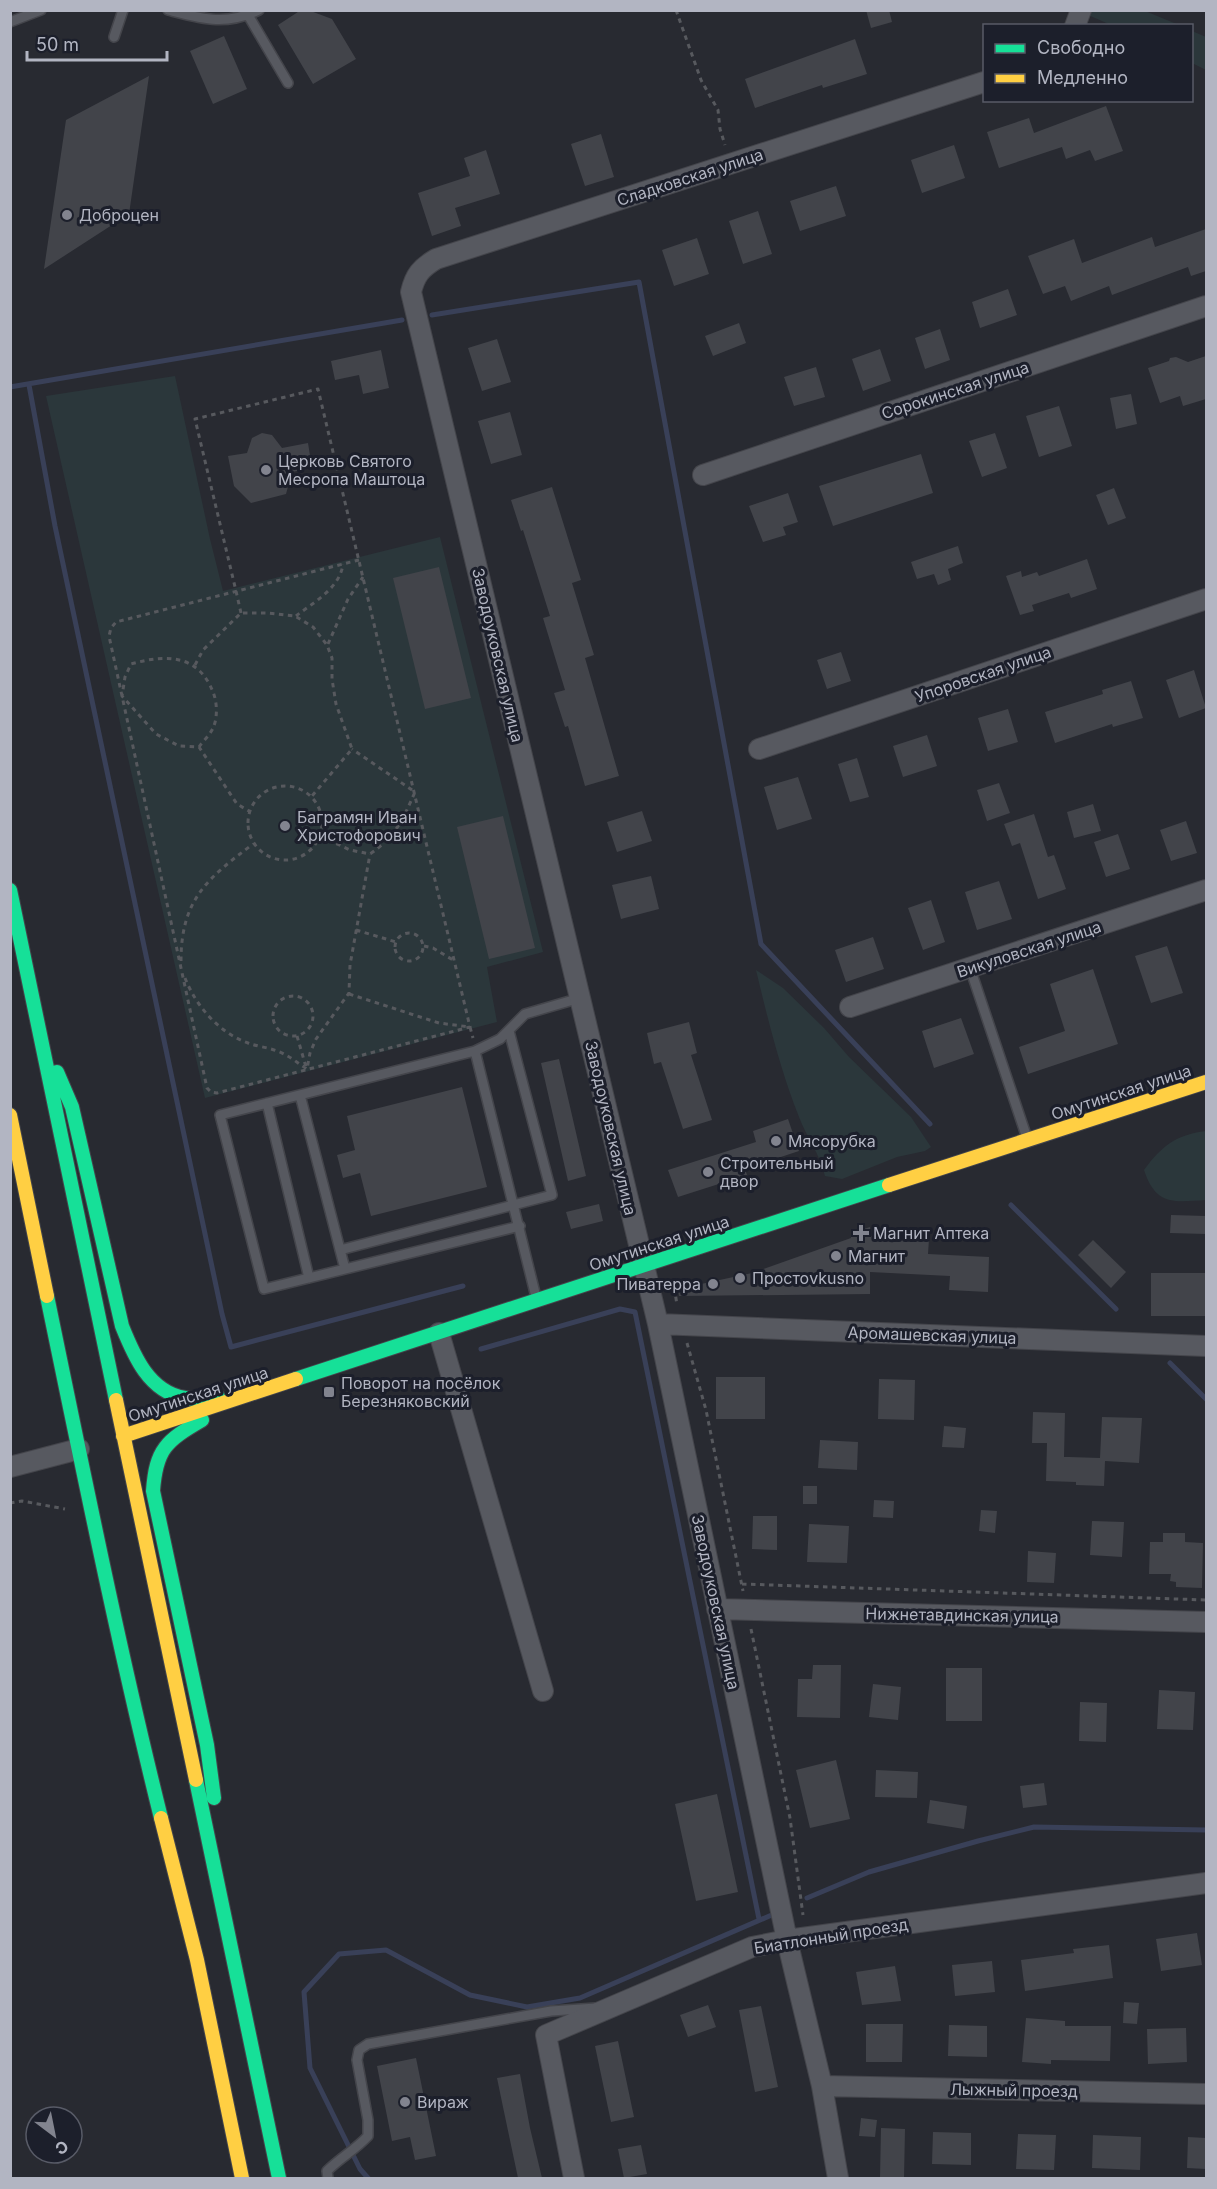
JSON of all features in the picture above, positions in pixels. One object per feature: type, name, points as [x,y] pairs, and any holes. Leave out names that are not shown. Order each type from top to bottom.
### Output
[{"type":"main road","points":[[10,890],[117,1438],[234,1957],[279,2178]]},
{"type":"main road","points":[[38,1028],[72,1107],[122,1326],[135,1359],[155,1384],[181,1398],[243,1397]]},
{"type":"main road","name":"Омутинская улица","points":[[117,1438],[537,1299],[646,1273],[1206,1082]]},
{"type":"main road","points":[[10,1115],[85,1447],[91,1507],[143,1744],[197,1960],[242,2178]]},
{"type":"main road","points":[[234,1957],[207,1745],[153,1491],[155,1465],[167,1444],[186,1429],[243,1397]]},
{"type":"street","name":"Сладковская улица","points":[[411,292],[418,272],[435,259],[983,82]]},
{"type":"street","name":"Заводоуковская улица","points":[[411,292],[646,1273],[668,1324],[717,1609],[796,1939],[838,2178]]},
{"type":"street","name":"Сорокинская улица","points":[[703,475],[1206,306]]},
{"type":"street","name":"Упоровская улица","points":[[759,749],[1206,599]]},
{"type":"street","name":"Викуловская улица","points":[[850,1007],[1206,890]]},
{"type":"street","name":"Аромашевская улица","points":[[668,1324],[1206,1346]]},
{"type":"street","points":[[439,1333],[543,1691]]},
{"type":"street","points":[[10,1467],[85,1447]]},
{"type":"street","name":"Нижнетавдинская улица","points":[[717,1609],[1206,1622]]},
{"type":"street","name":"Биатлонный проезд","points":[[574,2178],[546,2035],[752,1947],[1206,1883]]},
{"type":"street","name":"Лыжный проезд","points":[[822,2086],[1206,2094]]},
{"type":"lane","points":[[10,22],[41,10]]},
{"type":"lane","points":[[114,37],[123,10]]},
{"type":"lane","points":[[168,10],[219,21],[248,15],[259,10]]},
{"type":"lane","points":[[248,15],[288,83]]},
{"type":"lane","points":[[970,968],[1028,1141]]},
{"type":"lane","points":[[519,1226],[264,1290],[220,1114],[476,1051],[500,1039],[525,1014],[580,998]]},
{"type":"lane","points":[[340,1250],[552,1196],[509,1031]]},
{"type":"lane","points":[[476,1051],[537,1299]]},
{"type":"lane","points":[[300,1095],[345,1269]]},
{"type":"lane","points":[[267,1103],[309,1278]]},
{"type":"lane","points":[[328,2178],[327,2170],[336,2161],[358,2147],[368,2136],[368,2120],[357,2060],[359,2050],[368,2044],[551,2011],[609,2007]]},
{"type":"path","points":[[676,10],[701,80],[718,110],[720,129],[732,164]]},
{"type":"path","points":[[241,613],[195,419],[318,389],[470,1027]]},
{"type":"path","points":[[358,560],[116,622],[108,636],[207,1088],[217,1093],[470,1027]]},
{"type":"path","points":[[295,616],[327,592],[342,574],[343,564]]},
{"type":"path","points":[[327,645],[348,599],[363,577]]},
{"type":"path","points":[[195,665],[203,650],[241,613],[295,616],[313,627],[327,645],[332,658],[332,680],[336,704],[352,749],[415,792]]},
{"type":"path","points":[[122,696],[125,678],[131,664],[151,658],[181,660],[195,665],[208,678],[216,700],[214,728],[199,747]]},
{"type":"path","points":[[122,696],[156,734],[179,746],[199,747]]},
{"type":"path","points":[[199,747],[237,804],[249,811]]},
{"type":"path","points":[[312,796],[352,749]]},
{"type":"path","points":[[277,786],[289,786],[302,789],[312,796],[322,815],[323,826],[315,847],[306,855],[295,860],[283,861],[261,852],[253,843],[247,822],[249,811],[260,795],[277,786]]},
{"type":"path","points":[[320,836],[350,850],[369,854],[387,842],[403,819],[415,792]]},
{"type":"path","points":[[253,843],[209,879],[195,899],[184,925],[181,944],[182,969],[191,993],[208,1016],[230,1035],[283,1053],[307,1069]]},
{"type":"path","points":[[307,1069],[316,1039],[349,993],[350,965],[369,854]]},
{"type":"path","points":[[356,930],[396,942]]},
{"type":"path","points":[[409,933],[418,936],[423,946],[420,957],[407,962],[399,957],[396,953],[396,942],[400,936],[409,933]]},
{"type":"path","points":[[423,946],[433,948],[455,961]]},
{"type":"path","points":[[349,993],[439,1023],[470,1027]]},
{"type":"path","points":[[295,995],[307,1001],[313,1013],[310,1026],[306,1031],[297,1035],[287,1036],[281,1033],[273,1022],[273,1009],[282,998],[295,995]]},
{"type":"path","points":[[297,1035],[307,1069]]},
{"type":"path","points":[[646,1273],[672,1272],[668,1324],[687,1342],[706,1410],[790,1818],[796,1939]]},
{"type":"path","points":[[10,1503],[22,1501],[69,1510],[91,1507]]},
{"type":"path","points":[[742,1584],[1206,1600]]},
{"type":"shaded area","points":[[1079,11],[1145,11],[1177,24],[1109,24]]},
{"type":"shaded area","points":[[1193,31],[1206,37],[1206,70],[1193,64]]},
{"type":"shaded area","points":[[175,376],[223,591],[440,537],[543,952],[487,967],[497,1022],[205,1098],[46,396]]},
{"type":"shaded area","points":[[756,970],[783,988],[824,1028],[849,1057],[911,1117],[931,1147],[925,1151],[897,1157],[842,1179],[825,1176],[786,1081]]},
{"type":"shaded area","points":[[1206,1131],[1206,1200],[1175,1201],[1160,1196],[1149,1182],[1144,1170],[1170,1143],[1186,1135]]},
{"type":"building","points":[[301,10],[308,10],[332,19],[356,59],[313,84],[278,25]]},
{"type":"building","points":[[866,10],[889,10],[892,22],[871,28]]},
{"type":"building","points":[[224,36],[247,89],[213,104],[190,51]]},
{"type":"building","points":[[855,39],[867,74],[823,88],[822,85],[755,108],[745,79]]},
{"type":"building","points":[[149,76],[129,214],[44,269],[66,120]]},
{"type":"building","points":[[1106,106],[1123,151],[1095,161],[1090,150],[1066,159],[1062,147],[999,168],[987,132],[1029,118],[1034,133]]},
{"type":"building","points":[[601,134],[614,177],[585,186],[571,144]]},
{"type":"building","points":[[954,145],[965,178],[922,193],[911,160]]},
{"type":"building","points":[[486,150],[500,194],[455,208],[461,226],[432,236],[418,193],[470,176],[464,158]]},
{"type":"building","points":[[836,186],[846,216],[800,231],[790,201]]},
{"type":"building","points":[[758,211],[772,254],[743,264],[729,221]]},
{"type":"building","points":[[1206,229],[1206,271],[1191,276],[1188,267],[1112,295],[1109,286],[1071,301],[1065,286],[1043,294],[1028,256],[1074,239],[1082,263],[1152,237],[1155,247]]},
{"type":"building","points":[[697,238],[709,274],[674,286],[662,250]]},
{"type":"building","points":[[1008,289],[1017,315],[980,328],[972,302]]},
{"type":"building","points":[[739,323],[746,343],[713,356],[705,336]]},
{"type":"building","points":[[940,329],[950,360],[925,369],[915,338]]},
{"type":"building","points":[[497,339],[511,382],[482,391],[468,348]]},
{"type":"building","points":[[880,349],[891,381],[863,391],[852,359]]},
{"type":"building","points":[[381,350],[389,388],[363,394],[359,375],[335,380],[331,361]]},
{"type":"building","points":[[1206,356],[1206,399],[1183,406],[1180,396],[1160,403],[1148,368],[1169,361],[1170,358],[1176,357],[1188,362]]},
{"type":"building","points":[[816,367],[825,397],[794,406],[784,377]]},
{"type":"building","points":[[1131,394],[1137,424],[1116,429],[1110,398]]},
{"type":"building","points":[[1059,406],[1072,446],[1039,457],[1026,416]]},
{"type":"building","points":[[510,412],[522,455],[491,464],[478,421]]},
{"type":"building","name":"Церковь Святого Месропа Маштоца","points":[[262,433],[272,435],[282,448],[308,443],[312,468],[292,472],[286,494],[251,503],[234,486],[228,456],[247,453],[252,438]]},
{"type":"building","points":[[995,433],[1007,468],[982,477],[969,441]]},
{"type":"building","points":[[921,454],[933,493],[833,526],[819,486]]},
{"type":"building","points":[[552,487],[581,580],[572,583],[594,655],[585,658],[619,776],[585,786],[568,726],[565,727],[554,693],[565,690],[543,618],[550,616],[523,530],[521,531],[511,500]]},
{"type":"building","points":[[1114,488],[1126,518],[1108,525],[1096,495]]},
{"type":"building","points":[[788,493],[798,522],[783,527],[786,535],[763,542],[749,506]]},
{"type":"building","points":[[958,546],[963,563],[948,569],[951,580],[938,585],[934,574],[917,579],[911,562]]},
{"type":"building","points":[[1087,559],[1097,589],[1071,598],[1069,593],[1032,605],[1034,611],[1020,615],[1006,576],[1021,571],[1022,577],[1037,572],[1039,576]]},
{"type":"building","points":[[439,567],[471,698],[425,709],[393,578]]},
{"type":"building","points":[[841,652],[851,681],[827,689],[817,660]]},
{"type":"building","points":[[1194,670],[1206,708],[1179,718],[1166,680]]},
{"type":"building","points":[[1131,681],[1143,718],[1113,727],[1112,724],[1055,743],[1045,712],[1103,694],[1102,690]]},
{"type":"building","points":[[1008,709],[1018,742],[988,751],[978,718]]},
{"type":"building","points":[[927,735],[937,766],[903,777],[893,746]]},
{"type":"building","points":[[857,758],[869,797],[850,802],[838,764]]},
{"type":"building","points":[[798,777],[812,819],[777,830],[764,787]]},
{"type":"building","points":[[999,783],[1010,813],[987,821],[977,790]]},
{"type":"building","points":[[1093,804],[1101,831],[1074,838],[1067,812]]},
{"type":"building","points":[[642,811],[652,841],[617,852],[607,822]]},
{"type":"building","points":[[1034,814],[1048,857],[1054,855],[1066,889],[1038,899],[1020,843],[1012,846],[1004,824]]},
{"type":"building","points":[[503,816],[535,948],[489,959],[457,827]]},
{"type":"building","points":[[1186,821],[1197,853],[1171,861],[1160,830]]},
{"type":"building","points":[[1118,834],[1130,869],[1106,877],[1094,842]]},
{"type":"building","points":[[651,876],[659,909],[621,919],[612,885]]},
{"type":"building","points":[[999,881],[1012,919],[977,930],[965,892]]},
{"type":"building","points":[[931,900],[945,942],[923,950],[908,908]]},
{"type":"building","points":[[873,937],[884,969],[846,982],[835,950]]},
{"type":"building","points":[[1167,946],[1183,993],[1151,1003],[1135,956]]},
{"type":"building","points":[[1093,969],[1118,1044],[1028,1074],[1019,1047],[1065,1031],[1050,984]]},
{"type":"building","points":[[961,1018],[974,1054],[934,1068],[922,1031]]},
{"type":"building","points":[[689,1022],[697,1053],[691,1055],[712,1120],[683,1129],[661,1062],[654,1064],[647,1033]]},
{"type":"building","points":[[559,1059],[586,1176],[568,1181],[541,1063]]},
{"type":"building","points":[[462,1087],[487,1187],[371,1216],[360,1173],[343,1178],[337,1155],[355,1150],[347,1116]]},
{"type":"building","points":[[788,1119],[799,1151],[745,1169],[747,1175],[678,1197],[668,1170],[756,1142],[753,1131]]},
{"type":"building","points":[[599,1204],[603,1221],[571,1229],[566,1212]]},
{"type":"building","points":[[1171,1215],[1206,1216],[1206,1234],[1170,1233]]},
{"type":"building","name":"Магнит","points":[[870,1227],[870,1236],[929,1239],[928,1254],[989,1257],[988,1292],[949,1290],[950,1276],[870,1272],[870,1294],[679,1296],[678,1289],[752,1273],[851,1238],[851,1233]]},
{"type":"building","points":[[1093,1240],[1126,1272],[1111,1288],[1078,1255]]},
{"type":"building","points":[[1151,1273],[1205,1273],[1205,1316],[1151,1316]]},
{"type":"building","points":[[716,1377],[765,1377],[765,1419],[716,1419]]},
{"type":"building","points":[[879,1379],[915,1380],[914,1420],[878,1419]]},
{"type":"building","points":[[1033,1412],[1065,1413],[1064,1457],[1100,1458],[1102,1417],[1142,1418],[1139,1463],[1105,1461],[1104,1486],[1046,1481],[1047,1443],[1032,1443]]},
{"type":"building","points":[[944,1426],[966,1428],[964,1448],[942,1447]]},
{"type":"building","points":[[820,1440],[858,1442],[857,1470],[818,1468]]},
{"type":"building","points":[[803,1486],[817,1486],[817,1504],[803,1504]]},
{"type":"building","points":[[874,1500],[894,1501],[893,1518],[873,1517]]},
{"type":"building","points":[[981,1510],[997,1511],[995,1533],[979,1531]]},
{"type":"building","points":[[753,1516],[777,1516],[777,1550],[752,1549]]},
{"type":"building","points":[[1092,1521],[1124,1522],[1122,1557],[1090,1555]]},
{"type":"building","points":[[809,1524],[849,1526],[847,1563],[807,1562]]},
{"type":"building","points":[[1163,1533],[1185,1533],[1185,1542],[1203,1543],[1202,1588],[1176,1587],[1176,1582],[1170,1581],[1171,1574],[1149,1574],[1150,1542],[1163,1542]]},
{"type":"building","points":[[1028,1551],[1056,1553],[1054,1583],[1027,1582]]},
{"type":"building","points":[[813,1665],[841,1665],[840,1718],[797,1717],[798,1679],[812,1679]]},
{"type":"building","points":[[946,1668],[982,1668],[982,1721],[946,1721]]},
{"type":"building","points":[[873,1684],[901,1687],[898,1720],[869,1717]]},
{"type":"building","points":[[1159,1690],[1195,1692],[1193,1730],[1157,1729]]},
{"type":"building","points":[[1080,1702],[1107,1703],[1106,1742],[1079,1741]]},
{"type":"building","points":[[836,1760],[850,1819],[810,1828],[796,1770]]},
{"type":"building","points":[[876,1770],[918,1772],[917,1798],[875,1797]]},
{"type":"building","points":[[1044,1783],[1047,1805],[1023,1808],[1020,1786]]},
{"type":"building","points":[[717,1794],[738,1892],[696,1901],[675,1804]]},
{"type":"building","points":[[930,1800],[967,1806],[964,1829],[927,1823]]},
{"type":"building","points":[[1197,1933],[1202,1965],[1161,1971],[1156,1939]]},
{"type":"building","points":[[1109,1945],[1113,1978],[1025,1991],[1021,1960],[1074,1953],[1073,1949]]},
{"type":"building","points":[[992,1961],[995,1992],[955,1996],[952,1965]]},
{"type":"building","points":[[895,1966],[901,2001],[862,2005],[856,1972]]},
{"type":"building","points":[[1124,2002],[1139,2003],[1137,2024],[1123,2023]]},
{"type":"building","points":[[708,2005],[716,2027],[688,2037],[680,2015]]},
{"type":"building","points":[[761,2006],[778,2087],[755,2092],[739,2010]]},
{"type":"building","points":[[1026,2018],[1065,2021],[1065,2026],[1111,2026],[1110,2061],[1051,2060],[1051,2064],[1022,2062]]},
{"type":"building","points":[[866,2024],[903,2024],[902,2062],[866,2062]]},
{"type":"building","points":[[949,2025],[987,2026],[987,2057],[948,2056]]},
{"type":"building","points":[[1186,2028],[1187,2062],[1148,2064],[1147,2029]]},
{"type":"building","points":[[618,2041],[634,2117],[611,2122],[595,2046]]},
{"type":"building","name":"Вираж","points":[[416,2058],[436,2156],[415,2160],[410,2137],[392,2141],[377,2066]]},
{"type":"building","points":[[520,2074],[542,2178],[518,2178],[497,2078]]},
{"type":"building","points":[[861,2118],[877,2120],[875,2137],[859,2136]]},
{"type":"building","points":[[881,2128],[905,2129],[904,2178],[880,2178]]},
{"type":"building","points":[[933,2132],[971,2133],[971,2165],[932,2164]]},
{"type":"building","points":[[1018,2134],[1056,2135],[1054,2170],[1016,2169]]},
{"type":"building","points":[[1093,2135],[1141,2137],[1140,2170],[1092,2168]]},
{"type":"building","points":[[1188,2137],[1206,2138],[1206,2169],[1187,2168]]},
{"type":"building","points":[[641,2145],[647,2174],[624,2178],[618,2149]]},
{"type":"waterway","points":[[432,315],[639,282],[761,944],[930,1124]]},
{"type":"waterway","points":[[10,387],[402,320]]},
{"type":"waterway","points":[[29,385],[55,526],[222,1314],[231,1347],[463,1286]]},
{"type":"waterway","points":[[1011,1205],[1116,1309]]},
{"type":"waterway","points":[[481,1349],[620,1309],[635,1312],[759,1919]]},
{"type":"waterway","points":[[1170,1363],[1206,1399]]},
{"type":"waterway","points":[[807,1898],[869,1872],[1034,1827],[1206,1830]]},
{"type":"waterway","points":[[368,2178],[360,2169],[310,2068],[304,1992],[339,1954],[386,1950],[470,1995],[527,2007],[580,1998],[774,1914]]},
{"type":"traffic: fast","points":[[10,890],[116,1400]]},
{"type":"traffic: fast","points":[[57,1072],[72,1107],[122,1326],[132,1349],[144,1371],[152,1380],[172,1394],[193,1399],[218,1397]]},
{"type":"traffic: fast","points":[[296,1379],[889,1185]]},
{"type":"traffic: fast","points":[[47,1296],[116,1623],[161,1818]]},
{"type":"traffic: fast","points":[[202,1420],[180,1434],[165,1448],[157,1465],[153,1491],[207,1745],[214,1798]]},
{"type":"traffic: fast","points":[[196,1780],[279,2178]]},
{"type":"traffic: slow","points":[[889,1185],[1206,1082]]},
{"type":"traffic: slow","points":[[10,1115],[47,1296]]},
{"type":"traffic: slow","points":[[123,1436],[296,1379]]},
{"type":"traffic: slow","points":[[116,1400],[196,1780]]},
{"type":"traffic: slow","points":[[161,1818],[197,1960],[242,2178]]},
{"type":"place","name":"Доброцен","points":[[67,215]]},
{"type":"place","name":"Церковь Святого Месропа Маштоца","points":[[266,470]]},
{"type":"place","name":"Баграмян Иван Христофорович","points":[[285,826]]},
{"type":"place","name":"Мясорубка","points":[[776,1141]]},
{"type":"place","name":"Строительный двор","points":[[708,1172]]},
{"type":"place","name":"Магнит Аптека","points":[[861,1233]]},
{"type":"place","name":"Магнит","points":[[836,1256]]},
{"type":"place","name":"Простоvkusno","points":[[740,1278]]},
{"type":"place","name":"Пиватерра","points":[[713,1284]]},
{"type":"place","name":"Поворот на посёлок Березняковский","points":[[329,1392]]},
{"type":"place","name":"Вираж","points":[[405,2102]]}]
